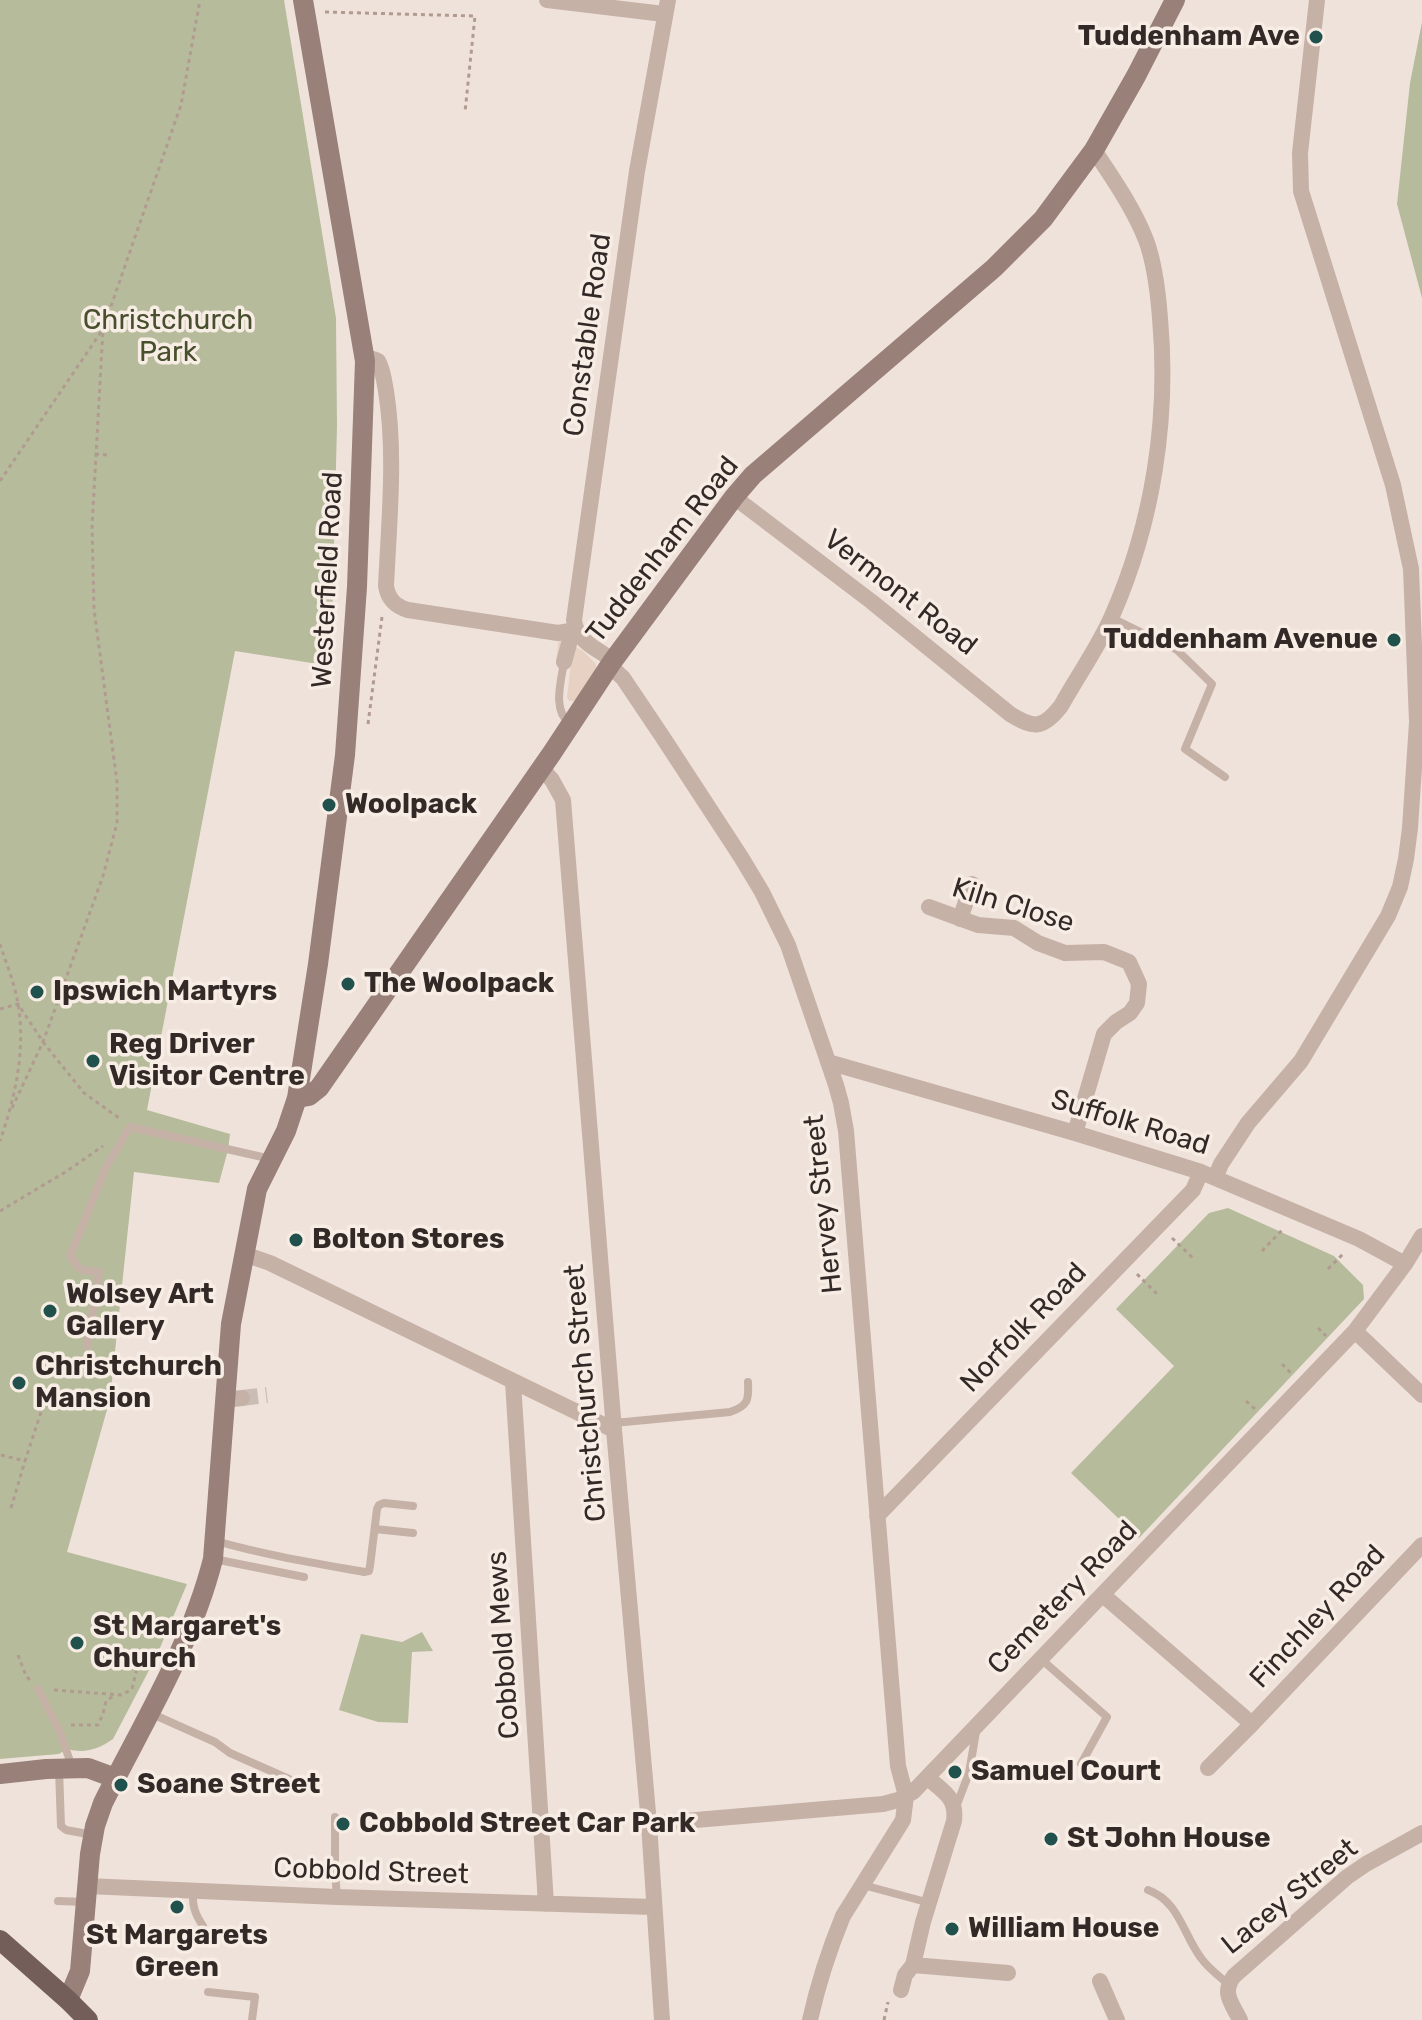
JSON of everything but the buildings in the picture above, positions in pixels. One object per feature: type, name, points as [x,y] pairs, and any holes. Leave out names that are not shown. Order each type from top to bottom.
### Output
[{"type":"main road","name":"Tuddenham Road","points":[[297,1098],[309,1096],[319,1088],[612,663],[734,497],[753,475],[1015,249],[1043,219],[1094,150],[1175,0]]},
{"type":"main road","name":"Westerfield Road","points":[[68,2000],[80,1971],[93,1835],[103,1803],[173,1666],[206,1588],[214,1549],[233,1399],[231,1324],[257,1189],[290,1123],[297,1098],[345,755],[357,587],[365,361],[304,6]]},
{"type":"main road","points":[[0,1774],[88,1768],[115,1778]]},
{"type":"main road","points":[[0,1940],[88,2020]]},
{"type":"street","points":[[547,0],[666,7]]},
{"type":"street","points":[[1208,1175],[1221,1164],[1248,1123],[1301,1061],[1388,916],[1400,887],[1410,828],[1417,722],[1411,569],[1393,485],[1313,235],[1300,182],[1300,153],[1317,0]]},
{"type":"street","name":"Constable Road","points":[[564,662],[572,637],[637,171],[666,7]]},
{"type":"street","points":[[1094,150],[1125,197],[1148,243],[1163,346],[1163,398],[1150,496],[1144,524],[1112,618]]},
{"type":"street","points":[[365,361],[378,361],[382,368],[389,410],[390,494],[386,586],[392,601],[408,610],[581,638],[612,663]]},
{"type":"street","name":"Vermont Road","points":[[734,497],[1025,724],[1042,724],[1052,718],[1112,618]]},
{"type":"street","name":"Hervey Street","points":[[612,663],[762,892],[788,945],[841,1103],[846,1131],[898,1766],[906,1796]]},
{"type":"street","name":"Christchurch Street","points":[[541,768],[563,800],[649,1824],[662,2020]]},
{"type":"street","points":[[960,919],[972,884]]},
{"type":"street","name":"Kiln Close","points":[[929,907],[978,925],[1014,928],[1038,943],[1065,953],[1104,952],[1129,962],[1139,984],[1137,1003],[1130,1013],[1104,1034],[1075,1133]]},
{"type":"street","name":"Suffolk Road","points":[[828,1062],[1208,1175],[1359,1239],[1405,1264]]},
{"type":"street","name":"Norfolk Road","points":[[877,1516],[1208,1175]]},
{"type":"street","name":"Cemetery Road","points":[[649,1824],[883,1804],[906,1796],[928,1778],[1355,1331],[1422,1236]]},
{"type":"street","points":[[244,1254],[270,1263],[513,1382],[614,1427]]},
{"type":"street","points":[[1355,1331],[1422,1395]]},
{"type":"street","name":"Cobbold Mews","points":[[513,1382],[546,1904]]},
{"type":"street","name":"Finchley Road","points":[[1208,1768],[1422,1545]]},
{"type":"street","name":"Finchley Road","points":[[1103,1595],[1252,1724]]},
{"type":"street","points":[[901,1990],[905,1975],[913,1965],[954,1821],[955,1810],[949,1797],[928,1778]]},
{"type":"street","points":[[810,2020],[824,1966],[843,1916],[903,1820],[906,1796]]},
{"type":"street","name":"Lacey Street","points":[[1240,2020],[1228,1995],[1228,1984],[1234,1976],[1347,1877],[1422,1833]]},
{"type":"street","name":"Cobbold Street","points":[[87,1894],[193,1891],[653,1907]]},
{"type":"street","points":[[913,1965],[1008,1973]]},
{"type":"street","points":[[1100,1981],[1117,2020]]},
{"type":"lane","points":[[1112,618],[1177,650],[1212,684],[1185,749],[1225,777]]},
{"type":"lane","points":[[564,662],[559,709],[564,720],[570,724]]},
{"type":"lane","points":[[87,1346],[99,1272],[81,1270],[70,1256],[106,1167],[130,1127],[271,1159]]},
{"type":"lane","points":[[614,1427],[730,1412],[741,1408],[747,1401],[748,1382]]},
{"type":"lane","points":[[214,1549],[369,1571],[379,1505],[413,1506]]},
{"type":"lane","points":[[375,1529],[413,1533]]},
{"type":"lane","points":[[214,1549],[304,1577]]},
{"type":"lane","points":[[1041,1659],[1107,1717],[1081,1764]]},
{"type":"lane","points":[[38,1689],[57,1727],[66,1768],[61,1826],[66,1830],[93,1835]]},
{"type":"lane","points":[[150,1713],[289,1779]]},
{"type":"lane","points":[[955,1810],[969,1773],[977,1727]]},
{"type":"lane","points":[[335,1817],[337,1897]]},
{"type":"lane","points":[[863,1885],[930,1903]]},
{"type":"lane","points":[[1148,1890],[1157,1893],[1175,1909],[1198,1955],[1228,1984]]},
{"type":"lane","points":[[193,1891],[195,1913],[203,1926]]},
{"type":"lane","points":[[58,1901],[87,1894]]},
{"type":"lane","points":[[208,1992],[255,1997],[252,2020]]},
{"type":"path","points":[[0,481],[103,329],[181,105],[200,0]]},
{"type":"path","points":[[304,6],[475,16],[465,112]]},
{"type":"path","points":[[0,1141],[43,1042],[103,876],[117,823],[117,782],[94,609],[92,527],[103,329]]},
{"type":"path","points":[[95,454],[108,455]]},
{"type":"path","points":[[366,733],[387,594]]},
{"type":"path","points":[[0,944],[18,1004],[21,1053],[12,1108]]},
{"type":"path","points":[[18,1004],[43,1042],[84,1093],[130,1127]]},
{"type":"path","points":[[0,1009],[18,1004]]},
{"type":"path","points":[[0,1211],[105,1144]]},
{"type":"path","points":[[1262,1251],[1288,1224]]},
{"type":"path","points":[[1167,1233],[1193,1258]]},
{"type":"path","points":[[1328,1269],[1347,1249]]},
{"type":"path","points":[[1131,1269],[1157,1294]]},
{"type":"path","points":[[1318,1328],[1331,1341]]},
{"type":"path","points":[[1282,1364],[1296,1378]]},
{"type":"path","points":[[11,1508],[50,1385]]},
{"type":"path","points":[[1246,1401],[1260,1415]]},
{"type":"path","points":[[0,1456],[25,1461]]},
{"type":"path","points":[[18,1655],[26,1676],[38,1689],[115,1695],[132,1689],[141,1651],[146,1650],[173,1666]]},
{"type":"path","points":[[57,1727],[98,1725],[106,1701],[115,1695]]},
{"type":"green space","name":"Christchurch Park","points":[[0,0],[284,0],[336,318],[337,426],[331,666],[235,651],[147,1110],[230,1134],[228,1150],[219,1183],[134,1172],[110,1399],[67,1552],[187,1584],[157,1655],[113,1739],[86,1751],[67,1749],[59,1754],[0,1759]]},
{"type":"green space","points":[[1422,22],[1422,298],[1397,204],[1410,83]]},
{"type":"green space","points":[[1228,1208],[1334,1256],[1363,1285],[1364,1299],[1139,1538],[1071,1473],[1174,1366],[1116,1309],[1209,1213]]},
{"type":"green space","points":[[422,1632],[433,1651],[412,1652],[408,1723],[378,1722],[339,1710],[361,1634],[402,1642]]},
{"type":"shaded area","points":[[559,639],[583,651],[596,664],[596,669],[573,701],[567,697],[571,663],[556,661]]},
{"type":"tunnel","points":[[242,1398],[267,1395]]},
{"type":"place","name":"Tuddenham Ave","points":[[1316,37]]},
{"type":"place","name":"Tuddenham Avenue","points":[[1394,640]]},
{"type":"place","name":"Woolpack","points":[[329,805]]},
{"type":"place","name":"The Woolpack","points":[[348,984]]},
{"type":"place","name":"Ipswich Martyrs","points":[[37,992]]},
{"type":"place","name":"Reg Driver Visitor Centre","points":[[93,1061]]},
{"type":"place","name":"Bolton Stores","points":[[296,1240]]},
{"type":"place","name":"Wolsey Art Gallery","points":[[50,1311]]},
{"type":"place","name":"Christchurch Mansion","points":[[19,1383]]},
{"type":"place","name":"St Margaret's Church","points":[[77,1643]]},
{"type":"place","name":"Samuel Court","points":[[955,1772]]},
{"type":"place","name":"Soane Street","points":[[121,1785]]},
{"type":"place","name":"Cobbold Street Car Park","points":[[343,1824]]},
{"type":"place","name":"St John House","points":[[1051,1839]]},
{"type":"place","name":"St Margarets Green","points":[[177,1907]]},
{"type":"place","name":"William House","points":[[952,1929]]}]
